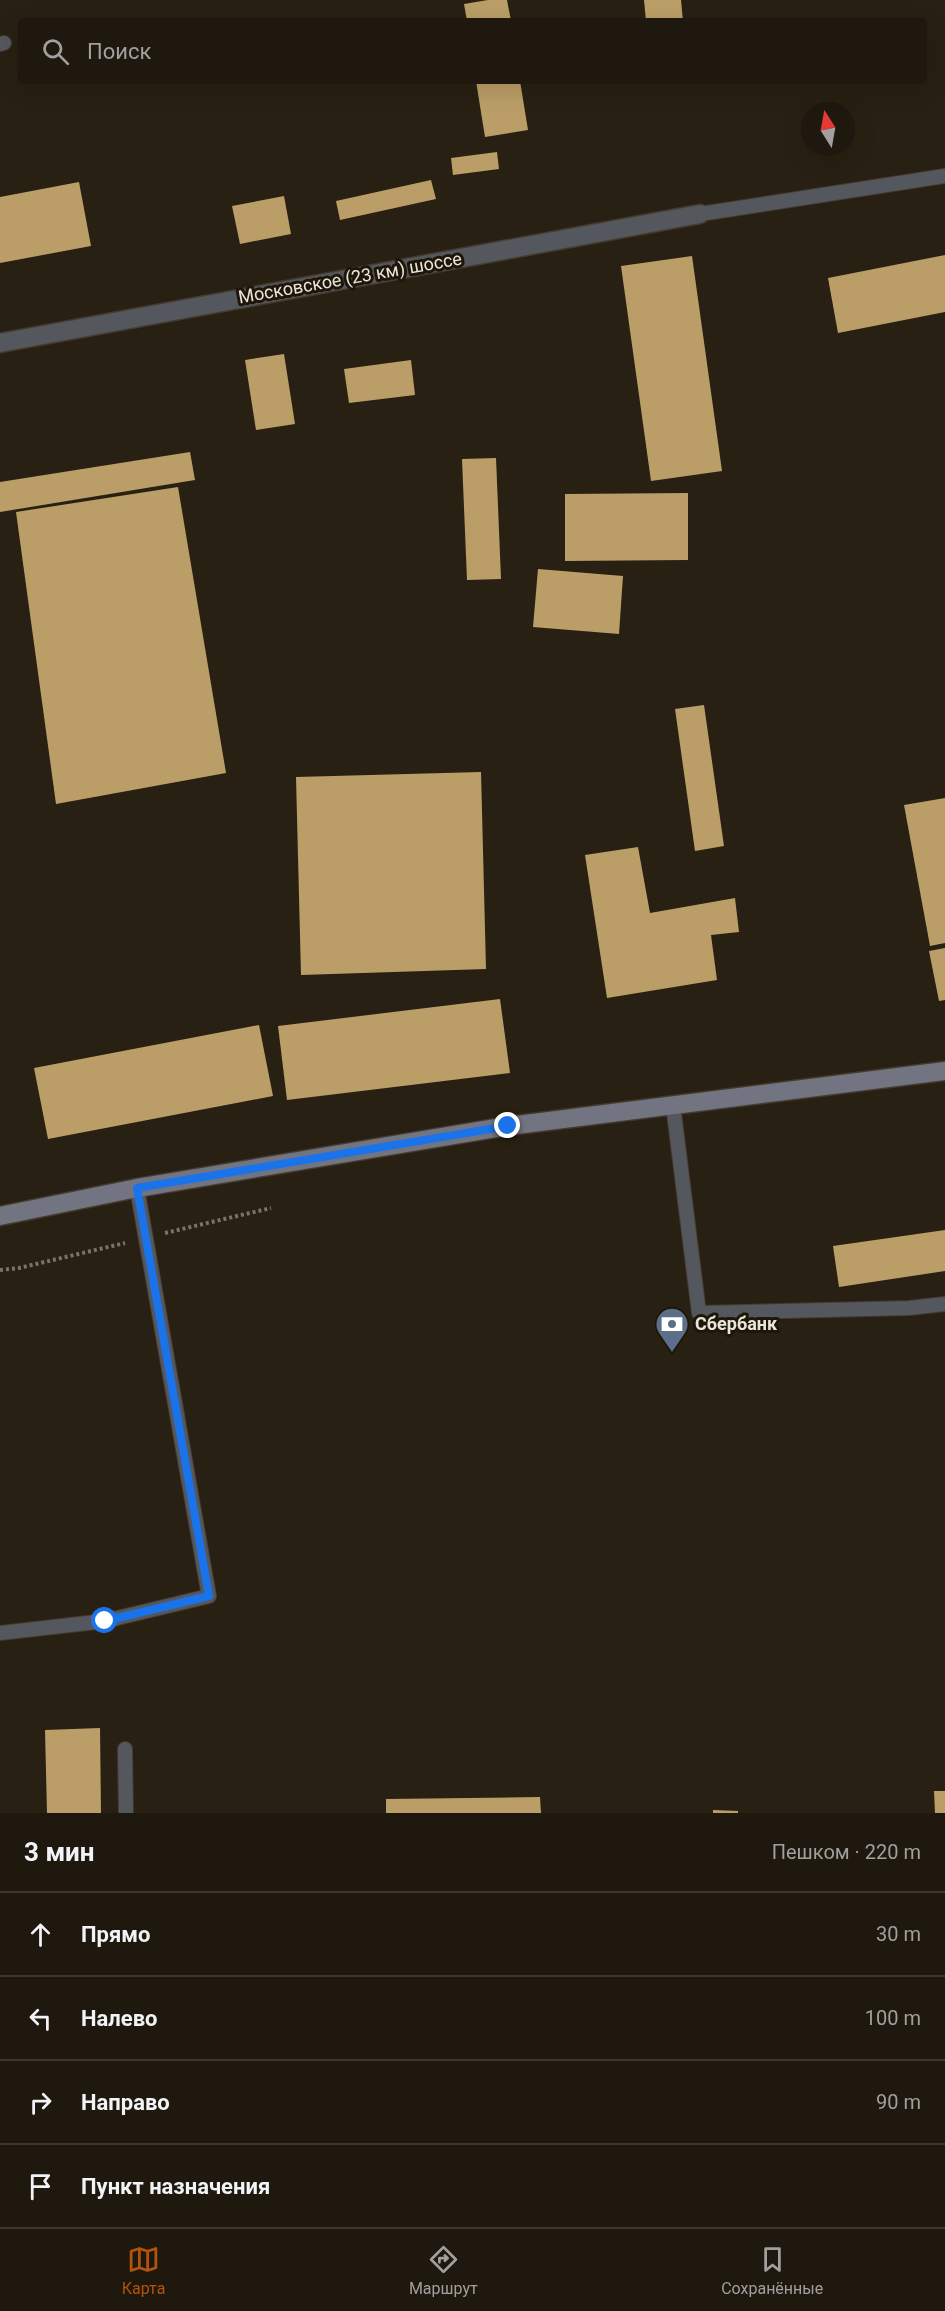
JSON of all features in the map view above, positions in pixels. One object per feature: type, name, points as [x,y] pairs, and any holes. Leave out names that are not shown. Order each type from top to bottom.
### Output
[{"type":"street","name":"Московское (23 км) шоссе","points":[[0,342],[700,214]]},
{"type":"street","points":[[0,1216],[137,1188],[508,1126],[945,1071]]},
{"type":"lane","points":[[700,214],[945,176]]},
{"type":"lane","points":[[673,1105],[699,1313],[916,1308],[945,1304]]},
{"type":"lane","points":[[0,1633],[105,1621],[209,1596],[137,1188]]},
{"type":"lane","points":[[125,1749],[126,1813]]},
{"type":"building","points":[[507,0],[510,18],[466,18],[464,4]]},
{"type":"building","points":[[644,0],[681,0],[683,18],[646,18]]},
{"type":"building","points":[[476,84],[520,84],[528,130],[485,137]]},
{"type":"building","points":[[497,152],[499,169],[453,175],[451,158]]},
{"type":"building","points":[[431,180],[436,199],[340,220],[336,201]]},
{"type":"building","points":[[79,182],[91,246],[0,263],[0,197]]},
{"type":"building","points":[[284,196],[291,234],[240,244],[232,206]]},
{"type":"building","points":[[945,255],[945,312],[838,333],[828,278]]},
{"type":"building","points":[[692,256],[722,471],[651,481],[621,266]]},
{"type":"building","points":[[284,354],[295,424],[256,430],[245,360]]},
{"type":"building","points":[[411,360],[415,395],[349,403],[344,369]]},
{"type":"building","points":[[190,452],[195,480],[0,512],[0,482]]},
{"type":"building","points":[[496,458],[501,579],[467,580],[462,459]]},
{"type":"building","points":[[178,487],[226,773],[56,804],[16,512]]},
{"type":"building","points":[[688,493],[688,560],[565,561],[565,494]]},
{"type":"building","points":[[538,569],[623,576],[619,634],[533,627]]},
{"type":"building","points":[[704,705],[724,846],[695,851],[675,709]]},
{"type":"building","points":[[481,772],[486,969],[301,975],[296,777]]},
{"type":"building","points":[[945,798],[945,943],[930,946],[904,805]]},
{"type":"building","points":[[638,847],[650,913],[735,898],[739,932],[711,935],[717,980],[607,998],[585,855]]},
{"type":"building","points":[[945,948],[945,1000],[939,1001],[929,951]]},
{"type":"building","points":[[500,999],[510,1073],[287,1100],[278,1026]]},
{"type":"building","points":[[259,1025],[273,1096],[48,1139],[34,1068]]},
{"type":"building","points":[[945,1230],[945,1271],[839,1287],[833,1246]]},
{"type":"building","points":[[100,1728],[101,1813],[47,1813],[45,1730]]},
{"type":"building","points":[[934,1791],[945,1791],[945,1813],[935,1813]]},
{"type":"building","points":[[540,1797],[541,1813],[386,1813],[386,1799]]},
{"type":"building","points":[[713,1810],[738,1811],[738,1813],[713,1813]]},
{"type":"place","name":"Сбербанк","points":[[672,1353]]},
{"type":"route","points":[[105,1621],[209,1596],[137,1188],[508,1126]]}]
